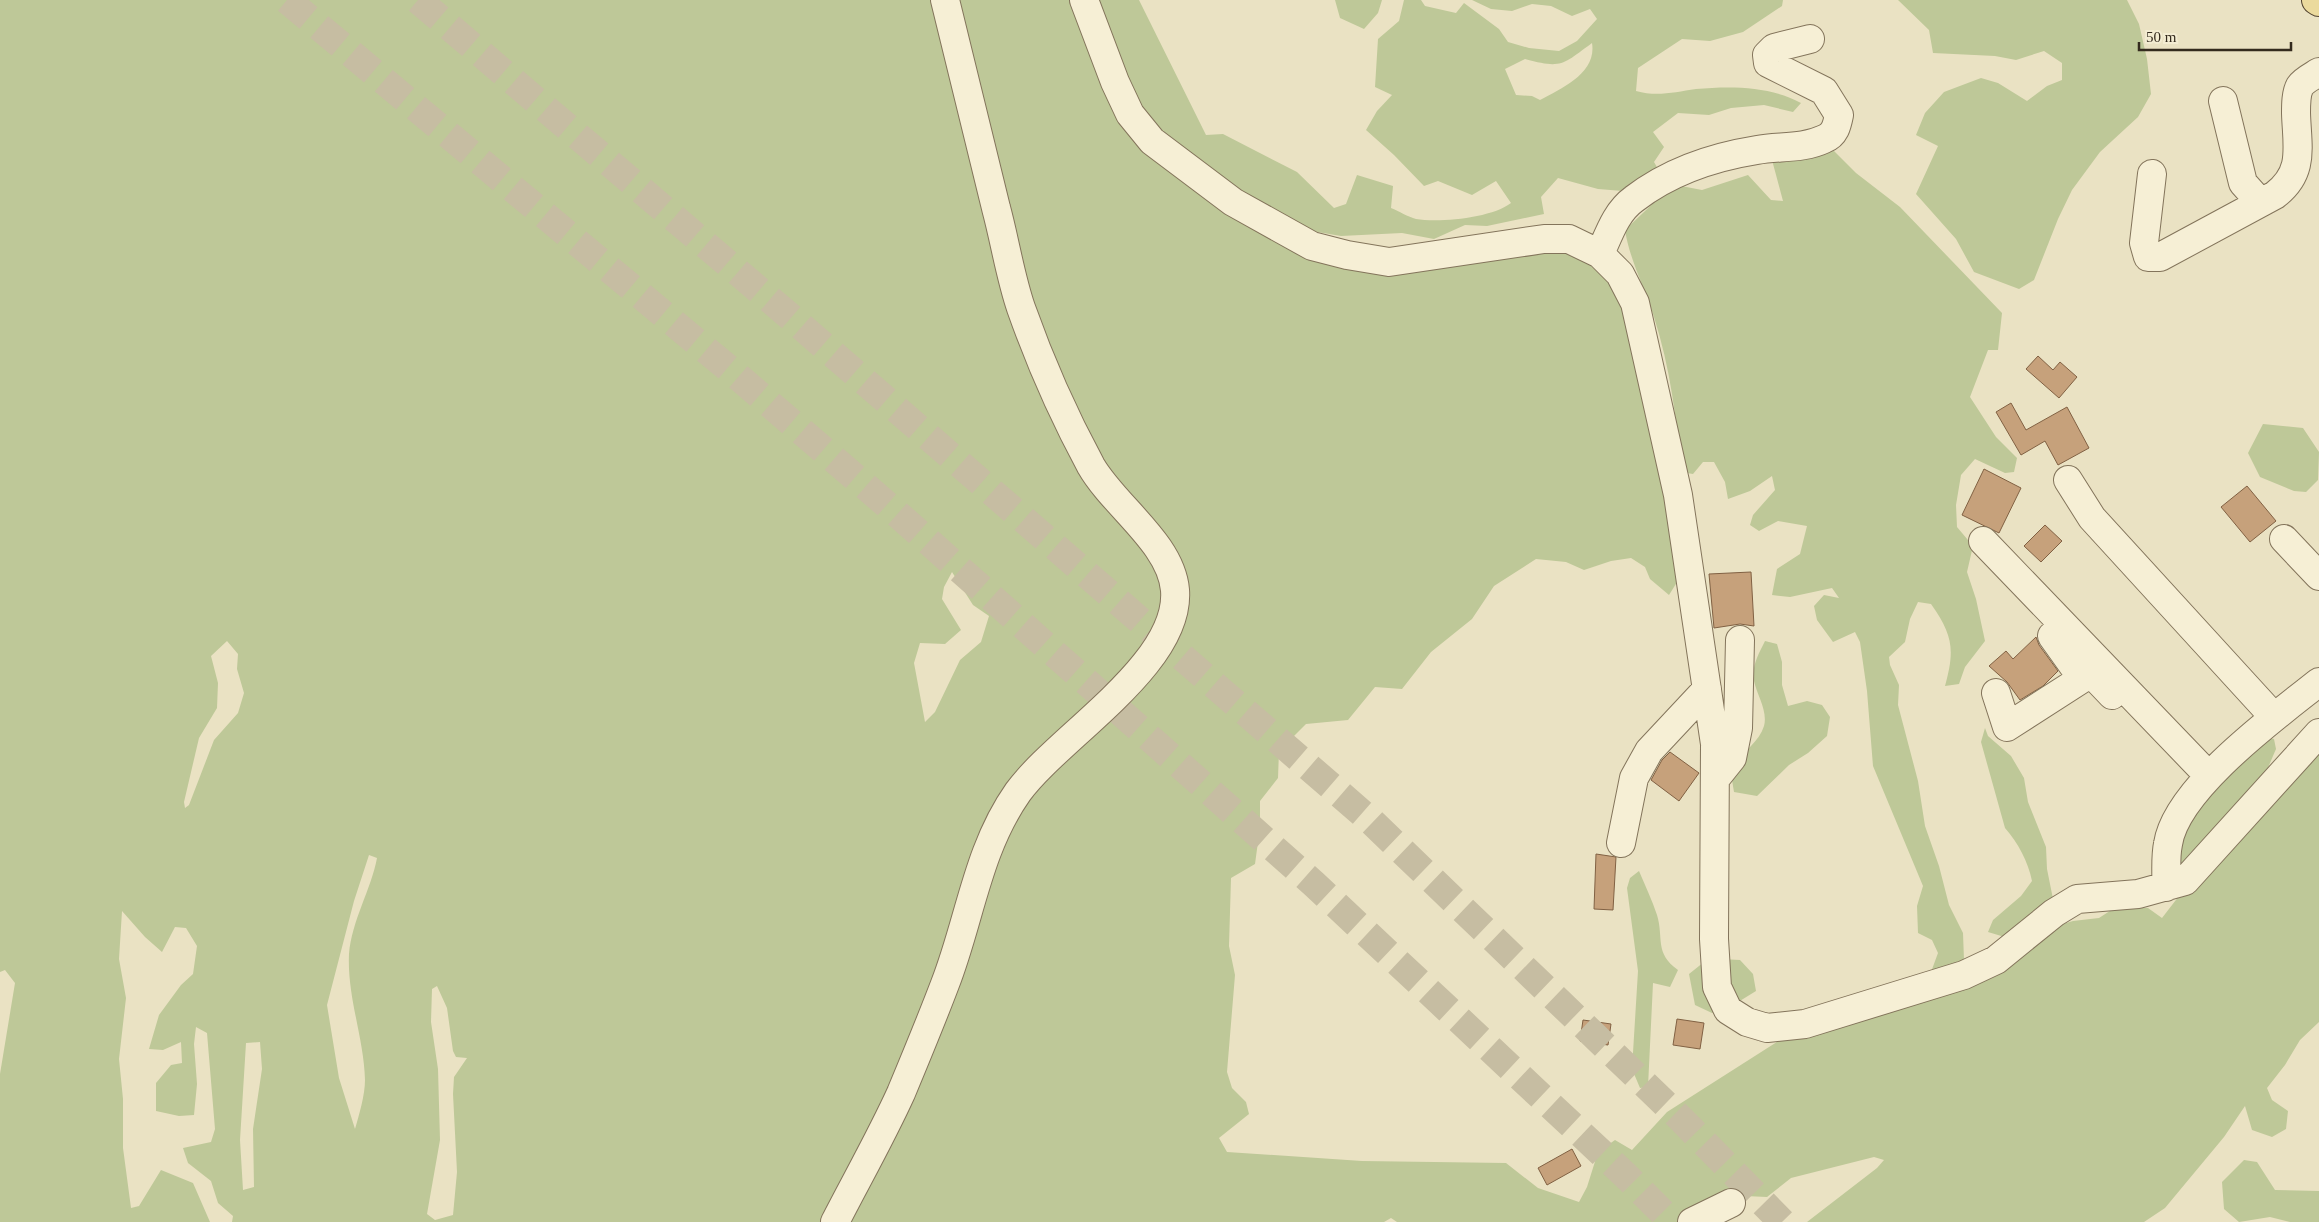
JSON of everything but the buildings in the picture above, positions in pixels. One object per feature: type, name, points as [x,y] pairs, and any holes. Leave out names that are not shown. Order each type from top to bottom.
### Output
[{"type":"street","points":[[835,1222],[900,1095],[946,981],[972,891],[1000,820],[1038,767],[1136,674],[1153,655],[1167,628],[1174,606],[1175,588],[1169,568],[1156,545],[1093,469],[1065,412],[1021,306],[945,0]]},
{"type":"street","points":[[1084,0],[1115,82],[1130,114],[1152,141],[1233,202],[1312,246],[1347,255],[1389,262],[1544,239],[1568,239],[1600,254],[1620,274],[1635,303],[1678,495],[1715,744],[1714,939],[1717,987],[1728,1010],[1747,1022],[1767,1028],[1805,1024],[1964,975],[1996,960],[2054,913],[2077,899],[2138,894],[2185,882],[2319,733]]},
{"type":"street","points":[[1600,254],[1619,214],[1633,199],[1672,175],[1714,159],[1758,150],[1804,146],[1825,139],[1833,134],[1839,114],[1824,91],[1768,63],[1767,55],[1774,48],[1810,39]]},
{"type":"street","points":[[2152,174],[2144,243],[2148,257],[2160,258],[2260,202],[2288,184],[2294,174],[2297,160],[2296,104],[2300,86],[2319,72]]},
{"type":"street","points":[[2222,101],[2243,183],[2260,202]]},
{"type":"street","points":[[2068,480],[2092,518],[2274,717]]},
{"type":"street","points":[[2284,539],[2319,576]]},
{"type":"street","points":[[1983,541],[2205,781]]},
{"type":"street","points":[[2052,636],[2082,678]]},
{"type":"street","points":[[1715,779],[1732,758],[1738,728],[1740,640]]},
{"type":"street","points":[[1996,693],[2007,727],[2091,673],[2205,781]]},
{"type":"street","points":[[2166,886],[2168,843],[2179,816],[2205,781],[2274,717],[2319,682]]},
{"type":"street","points":[[1622,843],[1634,778],[1649,751],[1707,689]]},
{"type":"street","points":[[1692,1222],[1731,1203]]},
{"type":"green space","points":[[0,0],[1139,0],[1206,135],[1223,134],[1297,172],[1334,208],[1346,204],[1357,175],[1393,186],[1391,208],[1416,219],[1451,220],[1479,216],[1511,203],[1496,181],[1472,195],[1438,181],[1424,186],[1366,130],[1377,111],[1392,95],[1375,87],[1378,39],[1399,21],[1404,0],[1421,0],[1425,6],[1456,13],[1464,3],[1499,29],[1508,42],[1529,48],[1559,51],[1577,41],[1597,19],[1590,9],[1572,16],[1551,6],[1532,4],[1512,11],[1491,9],[1472,0],[1783,0],[1782,6],[1743,32],[1710,41],[1682,39],[1638,68],[1636,91],[1659,94],[1710,88],[1750,88],[1776,93],[1801,103],[1793,112],[1764,105],[1731,108],[1709,115],[1678,113],[1653,132],[1664,147],[1654,162],[1658,169],[1623,191],[1598,189],[1558,178],[1541,197],[1544,214],[1487,226],[1465,225],[1434,239],[1402,233],[1341,236],[1306,230],[1307,251],[1559,250],[1587,262],[1619,292],[1664,468],[1679,579],[1669,595],[1650,579],[1645,567],[1631,558],[1611,561],[1584,570],[1566,562],[1536,559],[1494,586],[1472,619],[1431,652],[1402,689],[1375,687],[1348,720],[1306,724],[1279,751],[1278,778],[1260,801],[1260,827],[1255,864],[1231,878],[1229,946],[1235,975],[1227,1072],[1232,1088],[1246,1102],[1249,1114],[1219,1138],[1227,1152],[1362,1161],[1506,1163],[1538,1188],[1579,1202],[1587,1187],[1598,1152],[1615,1140],[1632,1150],[1667,1112],[1783,1038],[2049,928],[2073,921],[2099,918],[2116,907],[2148,908],[2162,918],[2189,883],[2319,743],[2319,1022],[2300,1040],[2285,1065],[2267,1088],[2272,1100],[2288,1111],[2286,1129],[2272,1137],[2252,1130],[2245,1106],[2224,1137],[2165,1208],[2144,1222],[1807,1222],[1877,1168],[1884,1160],[1874,1157],[1791,1178],[1767,1197],[1745,1196],[1683,1222],[1397,1222],[1391,1218],[1384,1222],[232,1222],[233,1216],[218,1203],[211,1181],[188,1163],[183,1148],[211,1142],[215,1129],[207,1033],[196,1027],[194,1044],[197,1084],[194,1115],[179,1116],[156,1111],[156,1083],[171,1065],[182,1063],[181,1042],[163,1050],[149,1049],[159,1015],[181,985],[193,974],[197,946],[186,928],[175,927],[162,952],[145,937],[122,911],[119,959],[126,998],[119,1059],[123,1099],[123,1148],[131,1208],[139,1206],[161,1170],[193,1183],[210,1222],[0,1222],[0,1074],[15,983],[5,970],[0,972]],"holes":[[[1592,43],[1592,54],[1584,71],[1567,85],[1540,100],[1532,96],[1516,95],[1505,69],[1525,59],[1547,64],[1561,63]],[[952,572],[973,605],[989,616],[981,642],[960,660],[935,712],[925,722],[914,663],[920,643],[945,644],[961,630],[942,599],[944,587]],[[227,641],[238,654],[237,669],[244,693],[238,713],[214,740],[189,805],[185,808],[184,802],[199,738],[217,708],[218,683],[211,656]],[[369,855],[377,858],[371,882],[354,929],[349,954],[353,1002],[362,1049],[365,1080],[363,1098],[355,1129],[339,1078],[327,1005],[354,901]],[[437,986],[447,1008],[453,1051],[456,1057],[467,1058],[454,1077],[453,1094],[457,1172],[453,1215],[435,1220],[427,1214],[440,1140],[438,1069],[431,1022],[432,989]],[[260,1042],[262,1069],[253,1129],[254,1187],[243,1190],[240,1140],[246,1043]]]},
{"type":"green space","points":[[1335,0],[1382,0],[1378,13],[1364,29],[1340,18]]},
{"type":"green space","points":[[1898,0],[2127,0],[2139,24],[2147,59],[2151,94],[2138,117],[2100,152],[2072,190],[2058,219],[2034,280],[2019,289],[1974,272],[1956,239],[1916,194],[1938,146],[1916,135],[1925,113],[1944,92],[1981,78],[1998,83],[2027,101],[2047,86],[2062,80],[2062,63],[2044,51],[2016,60],[1995,56],[1933,53],[1929,30]]},
{"type":"green space","points":[[1831,148],[1856,173],[1900,207],[2002,313],[1998,350],[1988,350],[1970,397],[1996,437],[2017,458],[2014,472],[2005,473],[1975,459],[1961,475],[1956,505],[1957,527],[1973,546],[1967,572],[1976,599],[1985,641],[1965,667],[1959,684],[1945,686],[1951,652],[1948,634],[1931,604],[1918,602],[1910,619],[1905,642],[1889,657],[1890,665],[1899,685],[1898,705],[1918,781],[1925,826],[1939,866],[1949,905],[1963,933],[1964,960],[1931,972],[1938,953],[1932,940],[1918,933],[1917,906],[1923,886],[1873,766],[1867,691],[1860,642],[1855,632],[1833,642],[1817,620],[1814,606],[1824,595],[1839,598],[1832,588],[1790,597],[1772,595],[1777,569],[1800,554],[1807,526],[1778,521],[1759,531],[1750,525],[1753,515],[1775,490],[1772,476],[1750,491],[1728,499],[1725,482],[1714,462],[1703,462],[1693,474],[1681,472],[1669,374],[1660,336],[1630,253],[1625,230],[1664,193],[1676,185],[1702,190],[1748,175],[1771,200],[1783,201],[1772,160]]},
{"type":"green space","points":[[2263,424],[2303,428],[2319,452],[2318,480],[2306,492],[2294,491],[2260,477],[2248,453]]},
{"type":"green space","points":[[1765,641],[1777,644],[1782,662],[1782,685],[1788,706],[1807,701],[1822,705],[1830,717],[1827,736],[1808,753],[1789,765],[1757,796],[1734,792],[1730,768],[1754,743],[1764,726],[1765,715],[1753,676],[1756,660]]},
{"type":"green space","points":[[1985,728],[1988,736],[2011,756],[2024,778],[2028,802],[2046,847],[2047,869],[2053,899],[2008,938],[1988,932],[1993,920],[2021,896],[2032,881],[2022,853],[2005,828],[1981,742]]},
{"type":"green space","points":[[2265,737],[2274,739],[2276,749],[2267,770],[2229,811],[2192,863],[2183,869],[2170,869],[2189,810]]},
{"type":"green space","points":[[1639,871],[1657,915],[1663,951],[1670,964],[1678,970],[1670,987],[1653,983],[1648,1087],[1640,1088],[1632,1069],[1638,971],[1627,888],[1630,878]]},
{"type":"green space","points":[[1720,959],[1740,960],[1753,974],[1756,991],[1730,1007],[1712,1013],[1695,1005],[1689,974],[1704,962]]},
{"type":"green space","points":[[2244,1160],[2257,1162],[2275,1190],[2319,1191],[2319,1222],[2290,1222],[2270,1217],[2239,1222],[2224,1209],[2222,1182]]},
{"type":"tunnel","points":[[287,0],[735,374],[893,510],[1314,884],[1625,1175],[1672,1222]]},
{"type":"tunnel","points":[[418,0],[787,314],[1371,821],[1681,1119],[1782,1222]]}]
